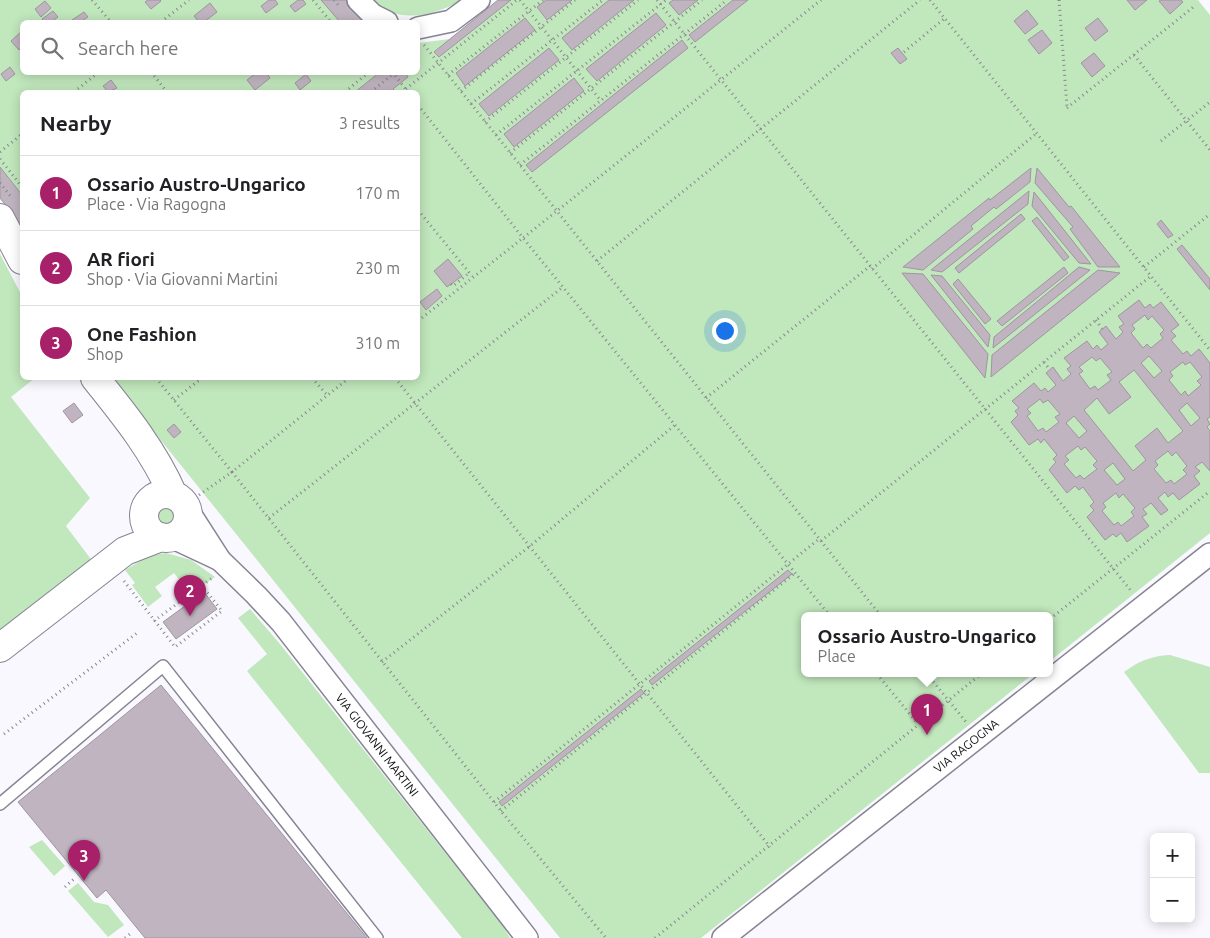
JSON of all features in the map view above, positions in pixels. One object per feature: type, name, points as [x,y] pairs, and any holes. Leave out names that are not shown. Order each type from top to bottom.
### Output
[{"type":"street","points":[[358,0],[373,15],[383,20]]},
{"type":"street","points":[[420,35],[451,21],[479,0]]},
{"type":"street","points":[[0,218],[20,256]]},
{"type":"street","name":"VIA GIOVANNI MARTINI","points":[[97,380],[130,422],[140,438],[146,471],[169,514],[217,568],[256,594],[281,622],[527,938]]},
{"type":"street","points":[[0,648],[125,551],[169,514]]},
{"type":"street","name":"VIA GIOVANNI MARTINI","points":[[169,514],[217,568]]},
{"type":"street","name":"VIA RAGOGNA","points":[[723,938],[1210,554]]},
{"type":"lane","points":[[0,804],[163,666],[377,938]]},
{"type":"path","points":[[92,0],[108,20]]},
{"type":"path","points":[[164,20],[189,0]]},
{"type":"path","points":[[314,0],[330,20]]},
{"type":"path","points":[[407,90],[438,63],[518,0],[529,11],[601,101]]},
{"type":"path","points":[[448,76],[543,0]]},
{"type":"path","points":[[461,91],[575,0]]},
{"type":"path","points":[[471,104],[603,0]]},
{"type":"path","points":[[485,122],[638,0]]},
{"type":"path","points":[[657,0],[1133,594]]},
{"type":"path","points":[[496,135],[666,0]]},
{"type":"path","points":[[510,153],[702,0]]},
{"type":"path","points":[[520,165],[727,0]]},
{"type":"path","points":[[420,319],[454,286],[523,238],[821,0]]},
{"type":"path","points":[[597,261],[920,0]]},
{"type":"path","points":[[930,0],[1210,350]]},
{"type":"path","points":[[1059,0],[1067,108],[1196,5]]},
{"type":"path","points":[[904,52],[945,18]]},
{"type":"path","points":[[420,35],[448,76],[878,612]]},
{"type":"path","points":[[1134,55],[1210,150]]},
{"type":"path","points":[[76,90],[95,75]]},
{"type":"path","points":[[153,75],[165,90]]},
{"type":"path","points":[[347,90],[365,75]]},
{"type":"path","points":[[373,90],[390,75]]},
{"type":"path","points":[[393,75],[404,90]]},
{"type":"path","points":[[1161,141],[1210,102]]},
{"type":"path","points":[[420,108],[523,238],[827,612]]},
{"type":"path","points":[[706,398],[1037,133]]},
{"type":"path","points":[[0,152],[20,136]]},
{"type":"path","points":[[0,159],[20,185]]},
{"type":"path","points":[[420,212],[470,275]]},
{"type":"path","points":[[1144,267],[1210,214]]},
{"type":"path","points":[[494,802],[788,564],[985,410],[1151,276]]},
{"type":"path","points":[[269,518],[563,287]]},
{"type":"path","points":[[1096,320],[1102,329]]},
{"type":"path","points":[[1044,362],[1050,370]]},
{"type":"path","points":[[158,380],[501,811],[606,938]]},
{"type":"path","points":[[174,400],[199,380]]},
{"type":"path","points":[[314,380],[327,395]]},
{"type":"path","points":[[169,514],[204,494],[346,380]]},
{"type":"path","points":[[397,380],[770,847]]},
{"type":"path","points":[[382,662],[530,546],[675,425]]},
{"type":"path","points":[[1053,617],[1210,491]]},
{"type":"path","points":[[154,620],[202,586],[217,568]]},
{"type":"path","points":[[501,811],[795,573]]},
{"type":"path","points":[[124,581],[175,647],[222,611],[202,586]]},
{"type":"path","points":[[4,734],[137,633]]},
{"type":"path","points":[[879,677],[918,724]]},
{"type":"path","points":[[929,677],[966,724]]},
{"type":"path","points":[[655,938],[770,847],[977,677]]},
{"type":"path","points":[[65,887],[75,878]]},
{"type":"path","points":[[125,938],[130,934]]},
{"type":"green space","points":[[0,0],[346,0],[362,20],[20,20],[20,75],[420,75],[420,43],[450,39],[498,0],[1198,0],[1210,15],[1210,533],[1053,659],[1053,612],[801,612],[801,677],[1029,677],[701,938],[560,938],[113,380],[420,380],[420,90],[20,90],[20,223],[0,198]]},
{"type":"green space","points":[[371,0],[462,0],[428,14],[404,15],[382,8]]},
{"type":"green space","points":[[0,254],[20,292],[20,380],[32,380],[11,397],[90,498],[66,526],[93,562],[0,631]]},
{"type":"green space","points":[[166,503],[175,507],[179,516],[175,525],[166,529],[157,525],[153,516],[157,507]]},
{"type":"green space","points":[[166,553],[191,560],[215,577],[190,594],[174,573],[155,587],[162,596],[148,607],[132,585],[135,583],[125,570],[150,555]]},
{"type":"green space","points":[[250,609],[280,644],[503,926],[510,938],[462,938],[247,671],[267,654],[238,618]]},
{"type":"green space","points":[[1170,655],[1210,667],[1210,773],[1199,773],[1124,672],[1146,660]]},
{"type":"green space","points":[[42,840],[65,866],[54,876],[29,847]]},
{"type":"green space","points":[[78,883],[94,902],[108,905],[124,925],[108,937],[68,891]]},
{"type":"building","points":[[148,0],[161,1],[151,9],[145,2]]},
{"type":"building","points":[[269,0],[275,0],[278,4],[266,13],[261,6]]},
{"type":"building","points":[[298,0],[303,0],[306,4],[295,12],[290,6]]},
{"type":"building","points":[[321,0],[346,0],[362,20],[338,20]]},
{"type":"building","points":[[498,0],[511,0],[439,57],[434,52]]},
{"type":"building","points":[[546,0],[572,0],[547,20],[537,7]]},
{"type":"building","points":[[609,0],[634,0],[572,50],[562,38]]},
{"type":"building","points":[[673,0],[698,0],[679,15],[669,3]]},
{"type":"building","points":[[733,0],[748,0],[695,42],[689,35]]},
{"type":"building","points":[[1127,0],[1147,0],[1135,10]]},
{"type":"building","points":[[1181,0],[1183,2],[1170,14],[1159,1]]},
{"type":"building","points":[[45,1],[51,8],[41,17],[35,9]]},
{"type":"building","points":[[210,3],[217,12],[207,20],[197,20],[194,16]]},
{"type":"building","points":[[1027,10],[1038,24],[1025,34],[1014,21]]},
{"type":"building","points":[[53,11],[58,17],[54,20],[42,19]]},
{"type":"building","points":[[84,12],[88,17],[83,20],[72,20]]},
{"type":"building","points":[[656,13],[666,25],[597,81],[586,69]]},
{"type":"building","points":[[525,18],[535,30],[465,86],[456,73]]},
{"type":"building","points":[[1098,18],[1108,31],[1095,41],[1085,28]]},
{"type":"building","points":[[1042,30],[1052,43],[1039,54],[1028,40]]},
{"type":"building","points":[[20,33],[19,50],[11,41]]},
{"type":"building","points":[[682,40],[688,48],[532,172],[526,165]]},
{"type":"building","points":[[549,48],[559,60],[489,116],[479,104]]},
{"type":"building","points":[[898,48],[907,59],[900,64],[891,53]]},
{"type":"building","points":[[1094,53],[1105,66],[1092,77],[1081,63]]},
{"type":"building","points":[[10,67],[15,74],[6,81],[1,74]]},
{"type":"building","points":[[253,75],[268,75],[270,78],[255,90],[247,80]]},
{"type":"building","points":[[305,75],[311,81],[300,90],[295,83]]},
{"type":"building","points":[[376,75],[407,75],[408,77],[394,90],[358,90]]},
{"type":"building","points":[[574,78],[584,91],[514,147],[504,134]]},
{"type":"building","points":[[111,80],[117,88],[106,90],[103,86]]},
{"type":"building","points":[[0,167],[20,192],[20,223],[0,198]]},
{"type":"building","points":[[1031,168],[1030,182],[996,209],[994,207],[971,226],[973,229],[923,270],[903,267],[989,198],[990,200]]},
{"type":"building","points":[[1037,168],[1069,207],[1071,206],[1120,267],[1098,267],[1070,229],[1073,227],[1035,183]]},
{"type":"building","points":[[1029,191],[1028,204],[942,272],[931,270]]},
{"type":"building","points":[[1034,192],[1091,264],[1079,263],[1032,206]]},
{"type":"building","points":[[1021,214],[1025,219],[959,273],[955,268]]},
{"type":"building","points":[[1037,217],[1069,257],[1064,261],[1032,221]]},
{"type":"building","points":[[1161,220],[1173,235],[1168,238],[1157,224]]},
{"type":"building","points":[[1182,245],[1210,279],[1210,290],[1177,249]]},
{"type":"building","points":[[448,259],[462,276],[447,287],[434,271]]},
{"type":"building","points":[[1064,267],[1068,273],[1002,326],[997,321]]},
{"type":"building","points":[[1079,267],[1090,270],[993,348],[994,337]]},
{"type":"building","points":[[1098,270],[1120,273],[991,377],[992,355]]},
{"type":"building","points":[[902,273],[923,274],[988,354],[985,378]]},
{"type":"building","points":[[931,275],[942,276],[990,335],[988,347]]},
{"type":"building","points":[[958,279],[991,319],[985,324],[953,284]]},
{"type":"building","points":[[437,289],[442,296],[426,310],[420,302]]},
{"type":"building","points":[[1139,300],[1145,308],[1150,304],[1153,308],[1161,302],[1179,325],[1171,331],[1176,336],[1171,340],[1183,354],[1187,351],[1191,356],[1199,349],[1210,363],[1210,417],[1207,419],[1210,424],[1207,427],[1210,431],[1210,471],[1202,462],[1195,467],[1200,471],[1194,476],[1200,484],[1179,500],[1173,493],[1168,497],[1165,492],[1158,498],[1168,510],[1161,515],[1151,503],[1143,509],[1147,514],[1142,517],[1149,526],[1127,542],[1121,533],[1116,537],[1113,534],[1105,540],[1087,517],[1094,510],[1090,506],[1094,502],[1083,487],[1079,490],[1075,486],[1067,493],[1049,470],[1056,462],[1053,459],[1057,455],[1044,439],[1041,443],[1038,439],[1029,445],[1011,422],[1018,415],[1015,411],[1019,408],[1012,401],[1034,383],[1041,391],[1045,388],[1048,392],[1056,385],[1046,373],[1053,367],[1063,381],[1071,374],[1067,369],[1071,366],[1064,358],[1087,341],[1093,349],[1097,345],[1101,350],[1108,344],[1099,332],[1106,326],[1116,339],[1123,332],[1119,327],[1124,324],[1118,316]],"holes":[[[1145,315],[1148,320],[1152,316],[1164,330],[1160,334],[1163,338],[1151,348],[1147,344],[1143,348],[1131,333],[1135,329],[1132,325]],[[1149,356],[1162,371],[1154,378],[1141,363]],[[1092,357],[1096,361],[1100,358],[1112,372],[1107,375],[1111,380],[1098,390],[1095,386],[1090,389],[1079,374],[1083,371],[1079,367]],[[1183,362],[1185,365],[1190,362],[1202,377],[1197,381],[1201,385],[1188,396],[1185,391],[1181,395],[1169,380],[1173,376],[1170,372]],[[1134,370],[1183,431],[1168,443],[1157,428],[1135,446],[1146,460],[1133,471],[1084,410],[1097,398],[1109,414],[1131,397],[1119,382]],[[1040,399],[1043,403],[1048,400],[1060,414],[1055,417],[1059,422],[1046,432],[1043,428],[1038,431],[1027,416],[1031,413],[1027,409]],[[1187,403],[1200,418],[1191,426],[1179,410]],[[1074,416],[1087,431],[1079,438],[1066,423]],[[1078,446],[1081,450],[1085,447],[1097,461],[1093,465],[1097,469],[1084,479],[1080,475],[1076,478],[1064,464],[1069,460],[1065,456]],[[1168,451],[1172,456],[1176,452],[1187,466],[1183,470],[1187,474],[1174,484],[1171,480],[1166,483],[1154,469],[1158,465],[1155,461]],[[1113,463],[1125,479],[1117,485],[1104,470]],[[1116,493],[1119,498],[1123,494],[1135,508],[1131,512],[1134,516],[1121,526],[1118,522],[1114,525],[1102,511],[1106,507],[1103,503]]]},
{"type":"building","points":[[74,403],[83,415],[72,423],[63,411]]},
{"type":"building","points":[[174,424],[181,432],[174,438],[167,430]]},
{"type":"building","points":[[788,570],[792,574],[652,685],[649,681]]},
{"type":"building","points":[[204,592],[217,609],[176,639],[163,622]]},
{"type":"building","points":[[161,685],[367,938],[145,938],[106,890],[97,898],[18,802]]},
{"type":"building","points":[[641,689],[644,693],[502,806],[499,802]]},
{"type":"place","name":"AR fiori","points":[[190,616]]},
{"type":"place","name":"Ossario Austro-Ungarico","points":[[927,735]]},
{"type":"place","name":"One Fashion","points":[[84,881]]}]
